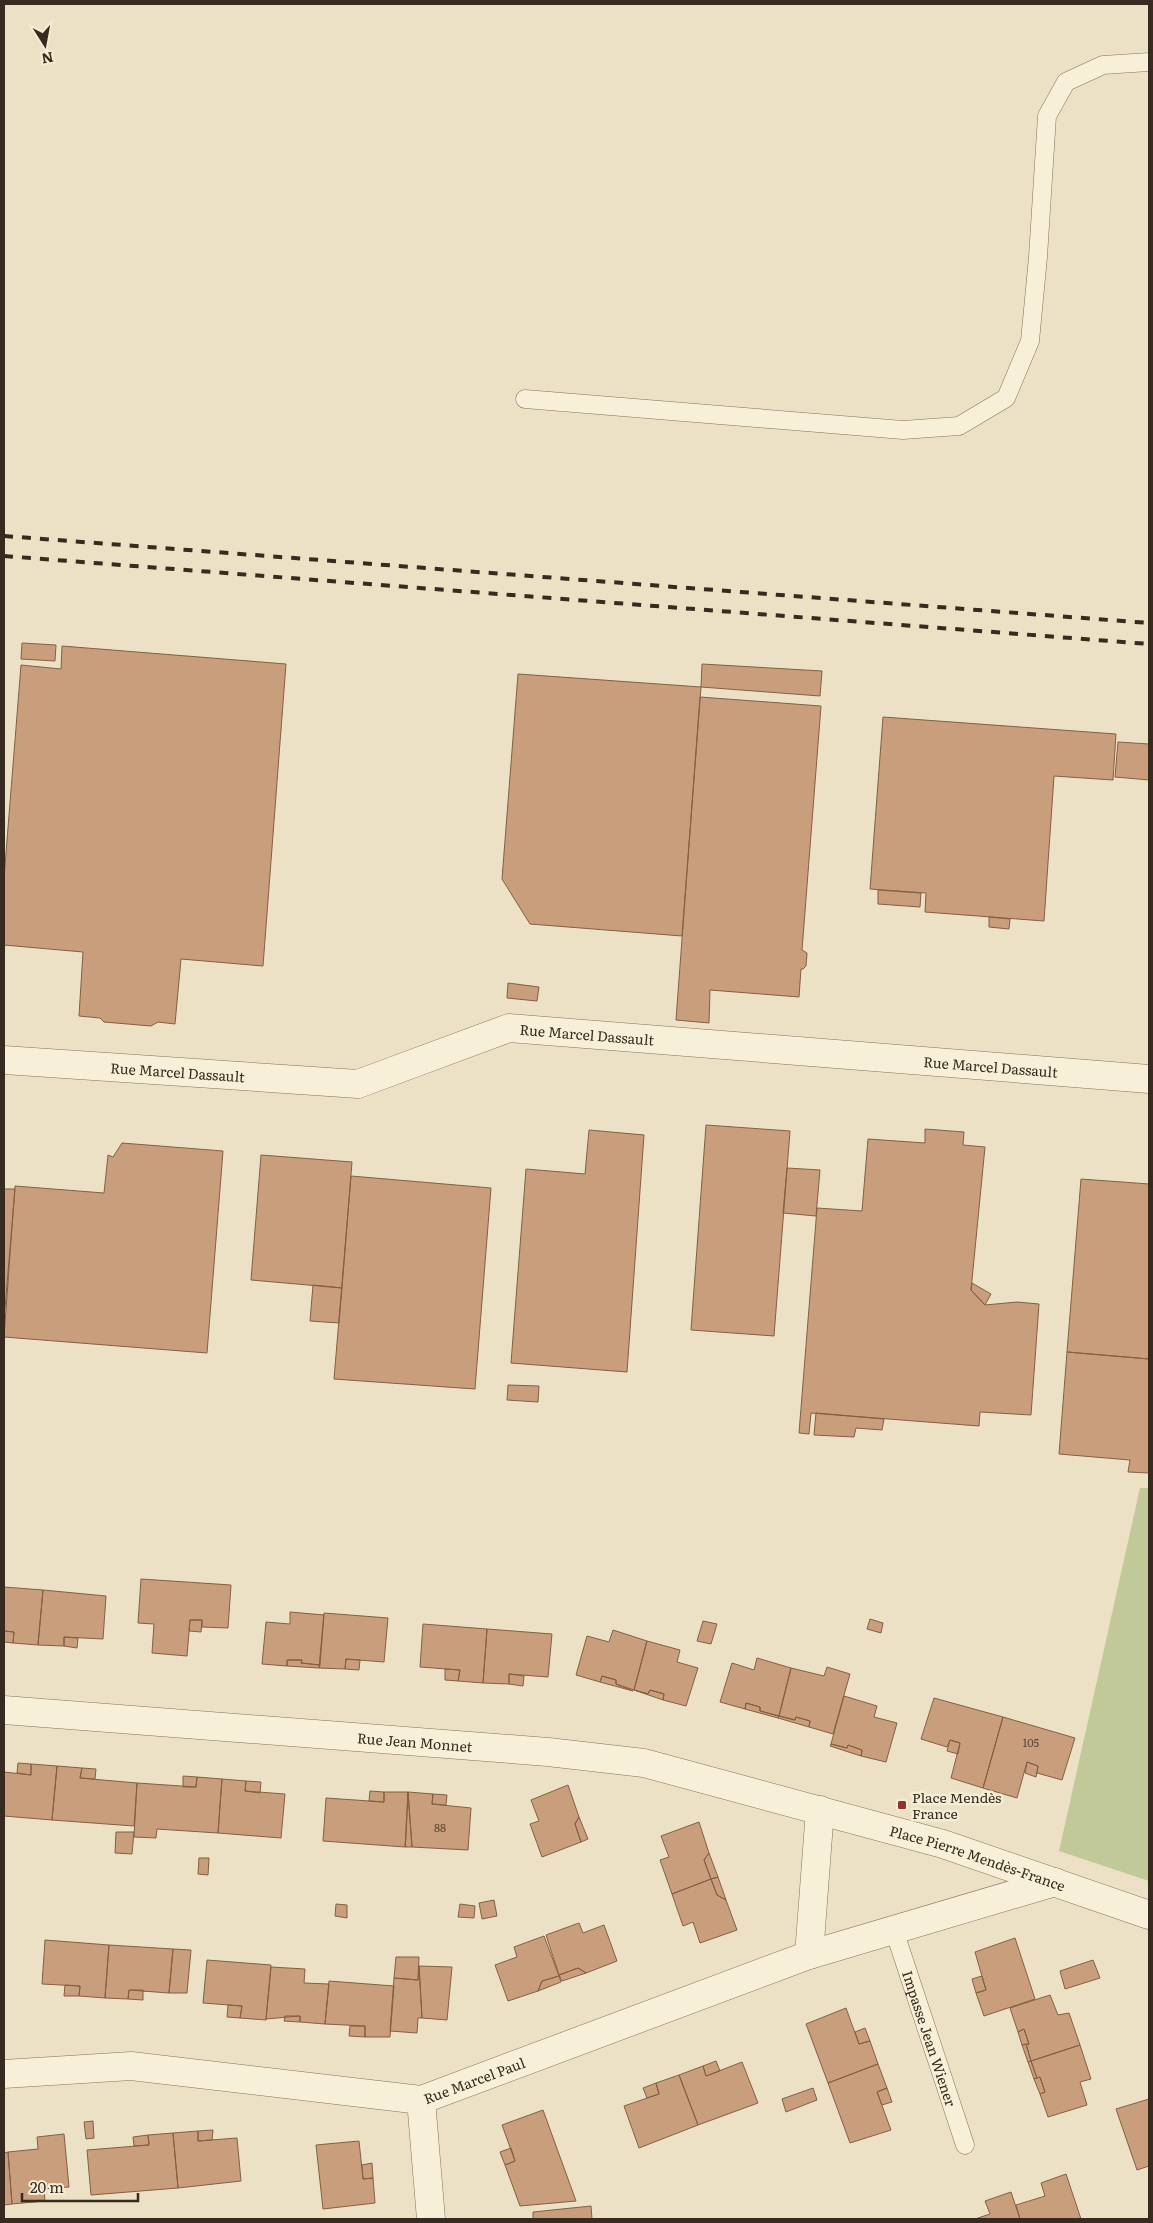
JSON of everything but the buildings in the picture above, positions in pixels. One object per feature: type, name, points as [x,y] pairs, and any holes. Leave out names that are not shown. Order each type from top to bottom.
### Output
[{"type":"street","name":"Rue Marcel Dassault","points":[[4,1060],[358,1084],[509,1028],[1149,1079]]},
{"type":"street","name":"Rue Jean Monnet","points":[[4,1710],[548,1752],[644,1763],[820,1810]]},
{"type":"street","name":"Place Pierre Mendès-France","points":[[820,1810],[943,1844],[1055,1882]]},
{"type":"street","points":[[810,1955],[820,1810]]},
{"type":"street","name":"Place Pierre Mendès-France","points":[[810,1955],[1055,1882]]},
{"type":"street","points":[[1055,1882],[1149,1915]]},
{"type":"street","name":"Rue Marcel Paul","points":[[4,2074],[131,2066],[421,2100],[810,1955]]},
{"type":"street","points":[[421,2100],[431,2219]]},
{"type":"lane","points":[[525,399],[903,430],[959,426],[1006,398],[1030,341],[1038,257],[1047,116],[1066,82],[1103,65],[1149,62]]},
{"type":"lane","name":"Impasse Jean Wiener","points":[[894,1930],[965,2146]]},
{"type":"green space","points":[[1140,1488],[1149,1488],[1149,1881],[1059,1851]]},
{"type":"railway","points":[[4,536],[1149,623]]},
{"type":"railway","points":[[4,556],[1149,644]]},
{"type":"place","name":"Place Mendès France","points":[[902,1805]]}]
